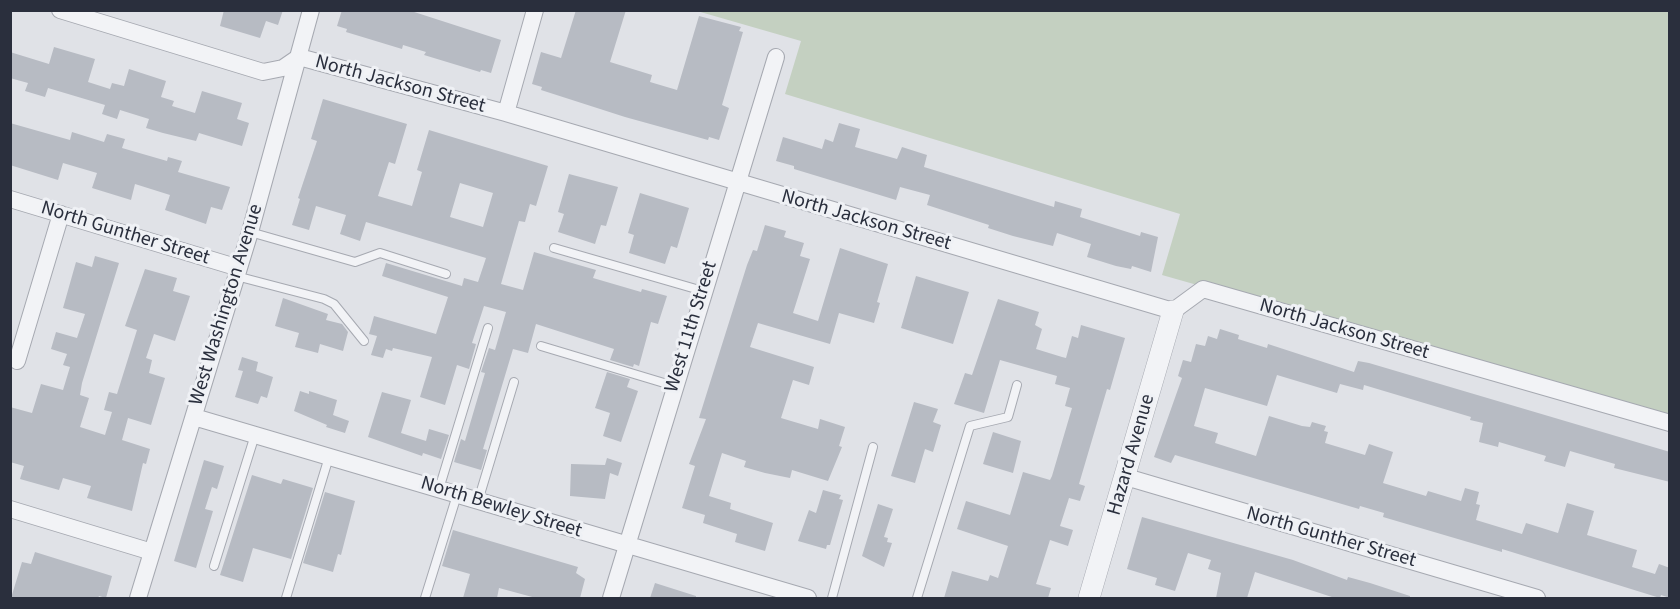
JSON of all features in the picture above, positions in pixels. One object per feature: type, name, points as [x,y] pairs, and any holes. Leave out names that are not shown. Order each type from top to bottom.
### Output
[{"type":"street","name":"North Jackson Street","points":[[60,10],[263,72],[283,68],[299,57],[506,113],[1173,311],[1203,289],[1670,423]]},
{"type":"street","name":"West Washington Avenue","points":[[138,598],[250,232],[311,10]]},
{"type":"street","points":[[506,113],[535,10]]},
{"type":"street","name":"West 11th Street","points":[[611,598],[776,57]]},
{"type":"street","name":"North Gunther Street","points":[[10,199],[238,272]]},
{"type":"street","points":[[17,361],[61,214]]},
{"type":"street","name":"Hazard Avenue","points":[[1089,598],[1173,311]]},
{"type":"street","name":"North Bewley Street","points":[[194,417],[626,545],[780,595],[808,598]]},
{"type":"street","name":"North Gunther Street","points":[[1126,477],[1537,598]]},
{"type":"street","points":[[10,509],[152,552]]},
{"type":"lane","points":[[250,232],[355,262],[380,253],[446,274]]},
{"type":"lane","points":[[554,248],[703,291]]},
{"type":"lane","points":[[238,272],[334,304],[364,341]]},
{"type":"lane","points":[[439,489],[488,328]]},
{"type":"lane","points":[[541,346],[674,386]]},
{"type":"lane","points":[[478,501],[513,382]]},
{"type":"lane","points":[[917,598],[970,426],[1008,417],[1017,385]]},
{"type":"lane","points":[[214,566],[255,435]]},
{"type":"lane","points":[[832,598],[873,447]]},
{"type":"lane","points":[[286,598],[329,457]]},
{"type":"lane","points":[[425,598],[457,495]]},
{"type":"green space","points":[[697,11],[1669,11],[1669,419],[1162,275],[1180,214],[785,94],[801,41]]},
{"type":"building","points":[[224,10],[283,10],[278,25],[266,21],[260,38],[220,26]]},
{"type":"building","points":[[342,10],[408,10],[501,40],[491,73],[481,70],[480,72],[424,55],[426,52],[403,45],[402,49],[346,32],[347,29],[337,26]]},
{"type":"building","points":[[576,10],[626,10],[610,62],[652,75],[650,82],[677,90],[699,16],[741,27],[739,31],[743,32],[722,105],[729,108],[719,140],[709,137],[708,140],[625,117],[541,90],[542,87],[532,84],[541,52],[561,58]]},
{"type":"building","points":[[54,47],[95,59],[88,82],[110,89],[112,83],[124,86],[129,69],[166,81],[161,97],[174,101],[172,106],[195,113],[202,91],[242,103],[237,119],[249,123],[242,146],[199,133],[196,141],[163,133],[146,128],[149,119],[120,110],[117,119],[102,114],[105,105],[48,88],[45,97],[25,91],[28,83],[10,78],[10,52],[49,64]]},
{"type":"building","points":[[323,99],[407,124],[395,164],[389,162],[378,196],[412,206],[422,172],[417,170],[429,130],[548,166],[536,206],[530,204],[525,222],[519,221],[501,284],[523,290],[534,252],[596,270],[593,278],[641,292],[642,289],[667,296],[658,324],[651,322],[639,366],[634,364],[633,367],[610,360],[614,349],[536,324],[528,353],[513,349],[483,449],[487,450],[481,470],[454,462],[461,439],[465,441],[485,373],[481,372],[489,348],[495,350],[506,312],[484,306],[472,343],[476,344],[469,369],[457,365],[445,405],[420,397],[432,357],[393,348],[392,351],[386,349],[383,358],[371,355],[377,336],[369,334],[374,316],[436,334],[448,297],[382,276],[386,263],[462,286],[464,278],[478,282],[486,258],[366,222],[360,241],[340,234],[346,215],[316,206],[309,230],[292,225],[300,199],[298,198],[317,141],[311,139]],"holes":[[[460,183],[493,193],[483,227],[450,217]]]},
{"type":"building","points":[[10,123],[70,140],[72,132],[104,142],[107,134],[125,139],[122,148],[167,161],[168,157],[182,161],[178,172],[230,187],[222,210],[211,207],[206,224],[165,210],[170,195],[135,184],[131,200],[92,188],[97,173],[63,163],[58,180],[10,165]]},
{"type":"building","points":[[839,123],[860,129],[855,147],[897,159],[902,147],[927,155],[924,167],[1054,207],[1055,201],[1082,209],[1080,217],[1140,236],[1141,232],[1158,237],[1151,272],[1132,266],[1131,269],[1116,266],[1087,257],[1091,244],[1057,233],[1053,246],[988,228],[989,225],[927,205],[930,195],[900,187],[896,200],[794,169],[794,166],[776,161],[783,137],[822,149],[825,139],[833,142]]},
{"type":"building","points":[[569,174],[618,187],[606,226],[601,225],[595,244],[558,232],[564,214],[558,212]]},
{"type":"building","points":[[640,193],[689,208],[677,248],[671,246],[665,264],[629,253],[634,235],[628,233]]},
{"type":"building","points":[[765,225],[786,231],[784,237],[804,243],[800,256],[810,259],[793,313],[818,321],[840,248],[888,264],[877,302],[880,303],[874,323],[839,313],[830,344],[758,323],[750,347],[814,367],[809,385],[793,380],[781,418],[818,429],[820,419],[845,427],[839,446],[842,447],[828,481],[792,470],[790,478],[765,473],[744,467],[746,461],[722,453],[709,496],[731,503],[730,509],[773,523],[765,551],[735,542],[737,534],[703,523],[705,515],[682,508],[695,466],[689,464],[706,419],[699,418],[747,265],[753,250],[757,251]]},
{"type":"building","points":[[95,256],[119,263],[82,383],[80,395],[89,398],[80,427],[105,435],[112,412],[104,410],[109,392],[117,394],[137,330],[125,326],[145,269],[177,278],[173,291],[190,296],[175,341],[154,334],[146,358],[152,360],[149,373],[165,378],[151,425],[128,418],[122,440],[150,449],[146,464],[143,463],[132,511],[87,498],[91,486],[63,478],[59,490],[20,479],[24,466],[10,462],[10,407],[32,413],[41,384],[63,390],[70,367],[63,365],[67,354],[51,349],[56,332],[77,338],[85,314],[63,308],[76,262],[92,267]]},
{"type":"building","points":[[916,276],[969,292],[953,344],[901,328]]},
{"type":"building","points":[[283,298],[328,314],[326,320],[342,324],[348,332],[343,351],[320,344],[318,353],[295,347],[299,333],[275,326]]},
{"type":"building","points":[[998,299],[1039,312],[1035,325],[1042,329],[1036,349],[1062,357],[1066,358],[1072,336],[1078,338],[1081,325],[1125,338],[1110,390],[1107,389],[1079,484],[1085,486],[1080,501],[1069,498],[1060,526],[1073,530],[1068,546],[1050,540],[1036,584],[1051,588],[1048,598],[944,598],[952,571],[988,581],[990,575],[998,578],[1008,546],[957,529],[966,501],[1010,515],[1023,472],[1050,480],[1072,408],[1065,406],[1070,388],[1055,384],[1057,376],[1000,360],[984,413],[954,404],[965,373],[972,375]]},
{"type":"building","points":[[1220,329],[1239,335],[1238,339],[1267,348],[1268,344],[1354,372],[1358,361],[1369,363],[1670,452],[1670,482],[1614,468],[1615,464],[1570,451],[1565,467],[1544,461],[1546,456],[1499,442],[1498,447],[1479,442],[1483,423],[1470,420],[1471,417],[1364,385],[1363,390],[1340,384],[1337,393],[1277,375],[1267,406],[1205,388],[1194,426],[1218,433],[1215,443],[1256,456],[1269,416],[1302,426],[1310,427],[1312,422],[1326,426],[1324,431],[1328,432],[1325,443],[1365,455],[1369,444],[1393,452],[1383,483],[1426,496],[1428,491],[1461,501],[1465,488],[1479,492],[1476,504],[1480,505],[1476,520],[1522,534],[1526,523],[1558,533],[1567,503],[1594,511],[1587,535],[1637,550],[1632,567],[1655,574],[1659,564],[1670,568],[1670,598],[1661,595],[1660,598],[1502,549],[1502,552],[1383,517],[1384,513],[1360,506],[1359,509],[1175,455],[1171,463],[1154,457],[1182,378],[1178,376],[1183,360],[1191,362],[1196,344],[1205,346],[1208,336],[1217,339]]},
{"type":"building","points":[[242,357],[258,362],[256,371],[273,377],[267,398],[261,396],[258,404],[235,397],[243,371],[238,370]]},
{"type":"building","points":[[607,372],[630,379],[627,387],[638,391],[621,442],[603,436],[610,413],[595,408]]},
{"type":"building","points":[[300,391],[309,394],[309,391],[337,400],[333,415],[349,421],[345,433],[326,427],[327,425],[294,411]]},
{"type":"building","points":[[382,392],[411,400],[401,433],[426,441],[429,429],[449,435],[441,459],[423,453],[422,456],[368,437]]},
{"type":"building","points":[[914,402],[938,409],[933,422],[941,425],[933,452],[925,449],[915,483],[891,476]]},
{"type":"building","points":[[993,432],[1021,441],[1013,473],[983,464]]},
{"type":"building","points":[[607,458],[622,463],[618,476],[610,473],[605,499],[570,496],[571,464],[605,465]]},
{"type":"building","points":[[204,460],[224,466],[217,489],[212,487],[205,509],[213,511],[196,568],[174,561]]},
{"type":"building","points":[[252,475],[281,484],[283,479],[313,488],[291,559],[253,548],[243,582],[220,575]]},
{"type":"building","points":[[823,490],[841,495],[839,499],[843,500],[830,545],[827,545],[826,549],[798,541],[809,510],[816,513]]},
{"type":"building","points":[[325,492],[355,501],[341,555],[338,554],[333,572],[303,563]]},
{"type":"building","points":[[878,504],[893,509],[884,537],[888,538],[887,542],[892,543],[884,567],[862,556]]},
{"type":"building","points":[[1142,517],[1293,560],[1347,580],[1348,577],[1370,583],[1410,596],[1410,598],[1335,598],[1255,572],[1247,598],[1216,598],[1221,573],[1208,569],[1211,560],[1188,553],[1175,591],[1155,585],[1157,578],[1127,569]]},
{"type":"building","points":[[453,530],[578,567],[576,573],[585,579],[580,598],[536,598],[499,588],[497,598],[463,598],[470,574],[442,566]]},
{"type":"building","points":[[35,552],[112,576],[106,598],[99,596],[98,598],[11,598],[22,562],[31,564]]},
{"type":"building","points":[[655,583],[696,596],[696,598],[650,598]]}]
